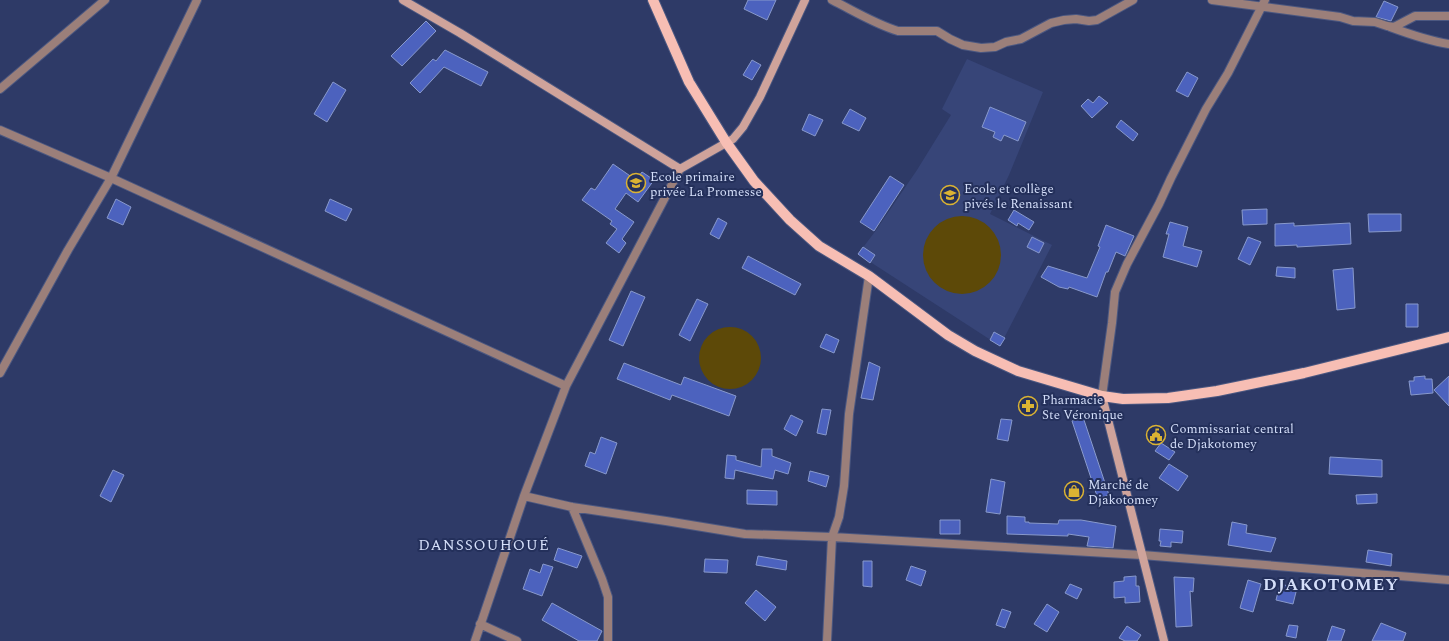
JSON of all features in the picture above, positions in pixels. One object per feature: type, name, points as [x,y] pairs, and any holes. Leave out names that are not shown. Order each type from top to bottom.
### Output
[{"type":"main road","points":[[653,0],[689,82],[726,142],[754,180],[790,220],[819,246],[869,276],[948,335],[1018,371],[1102,396],[1123,399],[1168,398],[1218,391],[1304,373],[1449,337]]},
{"type":"street","points":[[0,89],[105,0]]},
{"type":"street","points":[[0,373],[68,250],[111,178],[197,0]]},
{"type":"street","points":[[403,0],[460,33],[680,170]]},
{"type":"street","points":[[475,641],[524,496],[566,386],[680,170],[733,139],[744,127],[760,97],[805,0]]},
{"type":"street","points":[[832,0],[872,21],[892,29],[937,31],[963,45],[981,48],[995,47],[1006,42],[1021,39],[1051,24],[1064,20],[1097,20],[1133,0]]},
{"type":"street","points":[[1212,0],[1264,3],[1353,20],[1375,22],[1413,35],[1449,44]]},
{"type":"street","points":[[1164,641],[1102,396],[1115,292],[1127,264],[1159,204],[1206,109],[1228,73],[1264,3]]},
{"type":"street","points":[[1387,26],[1394,27],[1415,16],[1449,16]]},
{"type":"street","points":[[0,130],[111,178],[566,386]]},
{"type":"street","points":[[827,641],[832,537],[839,517],[843,494],[849,414],[869,276]]},
{"type":"street","points":[[524,496],[572,507],[745,534],[832,537],[1142,555],[1449,580]]},
{"type":"street","points":[[572,507],[608,597],[608,641]]},
{"type":"street","points":[[480,624],[517,641]]},
{"type":"shaded area","name":"Ecole et collège pivés le Renaissant","points":[[967,59],[1043,92],[1009,175],[990,214],[1052,245],[1000,346],[858,254],[917,170],[951,115],[942,109]]},
{"type":"shaded area","points":[[962,216],[977,219],[984,223],[994,233],[998,240],[1001,255],[998,270],[994,277],[984,287],[977,291],[962,294],[947,291],[940,287],[930,277],[926,270],[923,255],[926,240],[930,233],[940,223],[947,219]]},
{"type":"shaded area","points":[[730,327],[742,329],[752,336],[759,346],[761,358],[759,370],[752,380],[742,387],[730,389],[718,387],[708,380],[701,370],[699,358],[701,346],[708,336],[718,329]]},
{"type":"building","points":[[748,0],[776,0],[767,20],[744,9]]},
{"type":"building","points":[[1384,1],[1398,7],[1391,21],[1376,17]]},
{"type":"building","points":[[426,21],[436,31],[402,66],[391,56]]},
{"type":"building","points":[[445,50],[488,72],[481,86],[444,67],[420,93],[410,83],[433,59],[436,61]]},
{"type":"building","points":[[752,60],[761,65],[752,80],[743,75]]},
{"type":"building","points":[[1187,72],[1198,78],[1188,97],[1176,91]]},
{"type":"building","points":[[333,82],[346,90],[327,122],[314,114]]},
{"type":"building","points":[[1099,96],[1108,103],[1092,118],[1081,106],[1088,99],[1093,103]]},
{"type":"building","points":[[990,107],[1026,122],[1018,141],[1004,135],[1001,141],[993,137],[995,132],[982,127]]},
{"type":"building","points":[[850,109],[866,118],[859,131],[842,123]]},
{"type":"building","points":[[809,114],[823,120],[815,136],[802,130]]},
{"type":"building","points":[[1121,120],[1138,134],[1133,141],[1116,127]]},
{"type":"building","points":[[613,164],[636,180],[642,172],[654,180],[638,202],[626,193],[615,209],[634,222],[622,239],[626,243],[619,253],[606,243],[617,229],[610,224],[612,221],[582,200],[591,188],[595,190]]},
{"type":"building","points":[[890,176],[904,185],[874,231],[860,222]]},
{"type":"building","points":[[116,199],[131,207],[123,225],[107,218]]},
{"type":"building","points":[[330,199],[352,209],[346,221],[325,211]]},
{"type":"building","points":[[1267,209],[1267,224],[1243,225],[1242,210]]},
{"type":"building","points":[[1014,210],[1034,222],[1029,230],[1018,223],[1017,226],[1008,220]]},
{"type":"building","points":[[1368,214],[1401,214],[1401,231],[1369,232]]},
{"type":"building","points":[[718,218],[727,223],[719,239],[710,234]]},
{"type":"building","points":[[1170,222],[1188,227],[1183,246],[1202,251],[1197,267],[1163,257],[1169,234],[1166,234]]},
{"type":"building","points":[[1294,223],[1294,226],[1350,223],[1351,244],[1297,247],[1297,245],[1275,246],[1275,224]]},
{"type":"building","points":[[1106,225],[1134,236],[1125,256],[1116,252],[1108,272],[1106,272],[1097,297],[1069,287],[1068,289],[1059,287],[1041,277],[1048,266],[1087,278],[1100,247],[1098,246]]},
{"type":"building","points":[[1032,237],[1044,243],[1039,253],[1027,247]]},
{"type":"building","points":[[1248,237],[1261,242],[1250,265],[1238,259]]},
{"type":"building","points":[[863,247],[875,255],[870,263],[858,254]]},
{"type":"building","points":[[748,256],[801,284],[795,295],[742,268]]},
{"type":"building","points":[[1277,267],[1295,268],[1295,278],[1276,276]]},
{"type":"building","points":[[1353,268],[1355,308],[1337,310],[1333,270]]},
{"type":"building","points":[[631,291],[645,297],[623,346],[609,340]]},
{"type":"building","points":[[697,299],[708,304],[690,341],[679,335]]},
{"type":"building","points":[[1406,304],[1418,304],[1418,327],[1406,327]]},
{"type":"building","points":[[994,332],[1005,338],[1000,346],[990,340]]},
{"type":"building","points":[[826,334],[839,340],[834,353],[820,347]]},
{"type":"building","points":[[869,362],[880,367],[873,400],[861,398]]},
{"type":"building","points":[[624,363],[681,385],[684,377],[736,396],[729,416],[672,395],[670,400],[617,379]]},
{"type":"building","points":[[1425,376],[1425,379],[1432,379],[1433,393],[1411,395],[1409,381],[1414,381],[1414,377]]},
{"type":"building","points":[[1449,376],[1449,406],[1434,390]]},
{"type":"building","points":[[822,409],[831,410],[826,435],[817,433]]},
{"type":"building","points":[[791,415],[803,421],[796,436],[784,429]]},
{"type":"building","points":[[1083,417],[1109,495],[1098,499],[1072,421]]},
{"type":"building","points":[[1001,419],[1012,420],[1008,441],[997,439]]},
{"type":"building","points":[[601,437],[617,443],[606,474],[585,466],[590,452],[595,454]]},
{"type":"building","points":[[1161,443],[1175,452],[1169,460],[1155,451]]},
{"type":"building","points":[[762,449],[772,449],[772,456],[791,463],[788,474],[775,470],[773,479],[735,470],[734,479],[725,478],[727,455],[736,456],[736,460],[761,467]]},
{"type":"building","points":[[1330,457],[1382,460],[1382,477],[1329,474]]},
{"type":"building","points":[[1169,464],[1188,476],[1178,491],[1159,478]]},
{"type":"building","points":[[113,470],[124,475],[111,502],[100,496]]},
{"type":"building","points":[[810,471],[829,476],[826,487],[808,481]]},
{"type":"building","points":[[991,479],[1005,482],[1000,514],[986,512]]},
{"type":"building","points":[[747,490],[777,491],[777,505],[747,504]]},
{"type":"building","points":[[1377,494],[1377,503],[1357,504],[1356,495]]},
{"type":"building","points":[[1007,516],[1025,517],[1025,522],[1029,523],[1058,524],[1059,520],[1081,520],[1116,526],[1113,548],[1087,546],[1089,537],[1068,534],[1068,536],[1007,534]]},
{"type":"building","points":[[940,520],[960,520],[960,534],[940,534]]},
{"type":"building","points":[[1232,522],[1247,525],[1246,533],[1276,538],[1271,552],[1228,545]]},
{"type":"building","points":[[1160,529],[1183,531],[1182,543],[1171,542],[1171,547],[1160,546]]},
{"type":"building","points":[[558,548],[582,556],[577,568],[554,560]]},
{"type":"building","points":[[1368,550],[1392,554],[1391,566],[1366,562]]},
{"type":"building","points":[[758,556],[787,561],[786,570],[756,565]]},
{"type":"building","points":[[705,559],[728,560],[727,573],[704,572]]},
{"type":"building","points":[[863,561],[872,561],[872,587],[863,586]]},
{"type":"building","points":[[543,564],[553,567],[542,596],[523,589],[530,569],[540,573]]},
{"type":"building","points":[[911,566],[926,571],[921,586],[906,580]]},
{"type":"building","points":[[1136,576],[1136,586],[1139,586],[1140,602],[1125,603],[1125,597],[1114,598],[1114,582],[1124,581],[1124,577]]},
{"type":"building","points":[[1174,577],[1194,578],[1193,592],[1190,591],[1192,626],[1176,627]]},
{"type":"building","points":[[1248,580],[1261,584],[1253,612],[1240,608]]},
{"type":"building","points":[[1070,584],[1082,589],[1077,599],[1065,593]]},
{"type":"building","points":[[1280,584],[1297,588],[1293,604],[1276,600]]},
{"type":"building","points":[[756,590],[776,607],[765,621],[745,603]]},
{"type":"building","points":[[552,603],[602,631],[597,641],[579,641],[542,620]]},
{"type":"building","points":[[1047,604],[1059,612],[1047,632],[1034,624]]},
{"type":"building","points":[[1002,609],[1011,612],[1005,628],[996,625]]},
{"type":"building","points":[[1381,623],[1406,633],[1403,641],[1372,641]]},
{"type":"building","points":[[1289,625],[1298,626],[1296,638],[1286,636]]},
{"type":"building","points":[[1127,626],[1141,635],[1137,641],[1125,641],[1119,638]]},
{"type":"building","points":[[1332,626],[1345,630],[1341,641],[1327,641]]},
{"type":"place","name":"Ecole primaire privée La Promesse","points":[[636,183]]},
{"type":"place","name":"Ecole et collège pivés le Renaissant","points":[[950,195]]},
{"type":"place","name":"Pharmacie Ste Véronique","points":[[1028,406]]},
{"type":"place","name":"Commissariat central de Djakotomey","points":[[1156,435]]},
{"type":"place","name":"Marché de Djakotomey","points":[[1074,491]]},
{"type":"district","name":"DANSSOUHOUÉ","points":[[484,545]]},
{"type":"district","name":"DJAKOTOMEY","points":[[1331,584]]}]
